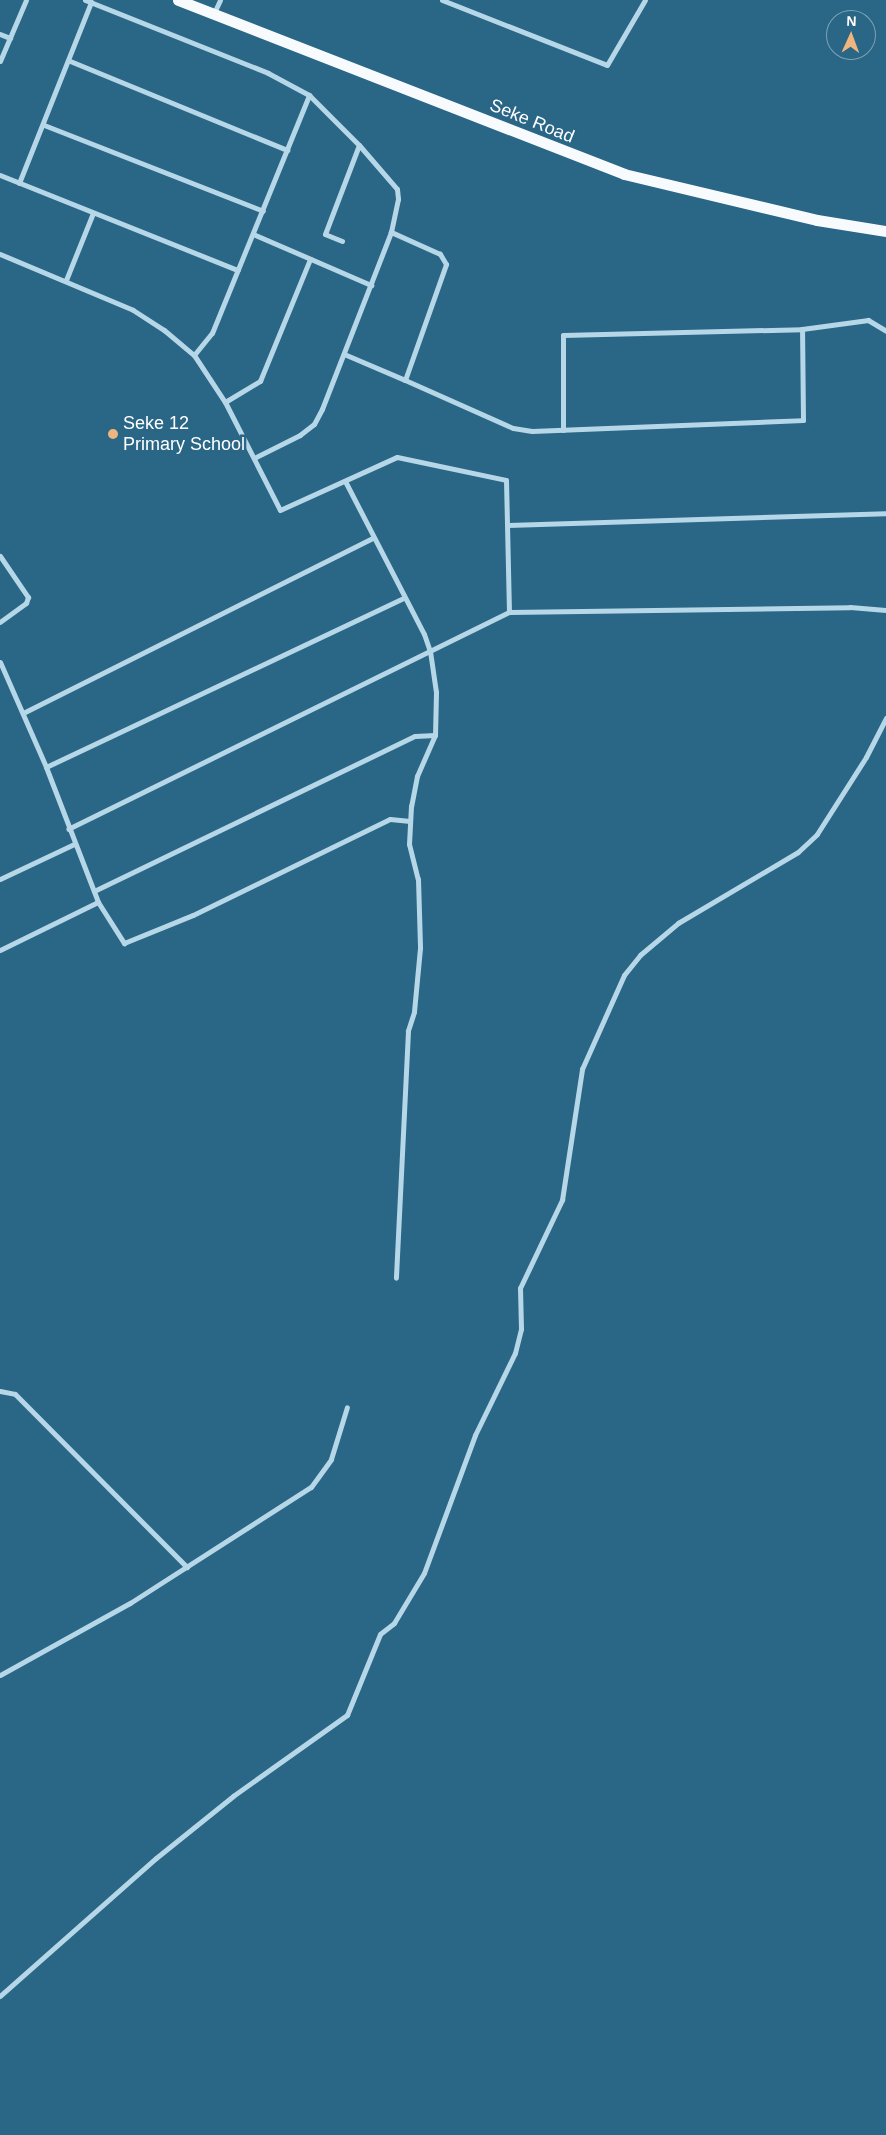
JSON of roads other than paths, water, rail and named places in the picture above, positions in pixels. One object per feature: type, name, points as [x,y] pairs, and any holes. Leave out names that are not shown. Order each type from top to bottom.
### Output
[{"type":"main road","name":"Seke Road","points":[[178,0],[624,174],[817,220],[886,231]]},
{"type":"street","points":[[0,62],[26,0]]},
{"type":"street","points":[[85,0],[268,73],[309,95],[359,144],[397,189],[398,199],[392,232],[314,424],[300,435],[254,458]]},
{"type":"street","points":[[214,14],[220,0]]},
{"type":"street","points":[[442,0],[607,65],[645,0]]},
{"type":"street","points":[[19,183],[70,61],[91,2]]},
{"type":"street","points":[[0,34],[10,38]]},
{"type":"street","points":[[70,61],[287,150]]},
{"type":"street","points":[[194,356],[212,333],[309,95]]},
{"type":"street","points":[[44,125],[263,211]]},
{"type":"street","points":[[342,241],[325,234],[359,144]]},
{"type":"street","points":[[0,175],[238,270]]},
{"type":"street","points":[[66,280],[94,213]]},
{"type":"street","points":[[392,232],[440,254],[446,264],[405,380]]},
{"type":"street","points":[[253,234],[371,285]]},
{"type":"street","points":[[0,254],[66,280],[133,310],[164,330],[194,356],[225,402],[280,510],[397,457],[506,480],[509,612]]},
{"type":"street","points":[[225,402],[260,381],[310,259]]},
{"type":"street","points":[[563,430],[563,335],[802,329],[868,320],[886,331]]},
{"type":"street","points":[[344,354],[513,428],[563,430],[803,420],[802,329]]},
{"type":"street","points":[[345,481],[430,651],[436,692],[435,735],[417,776],[410,821],[409,844],[418,879],[420,948],[414,1012],[408,1031],[396,1278]]},
{"type":"street","points":[[508,524],[886,513]]},
{"type":"street","points":[[23,713],[373,538]]},
{"type":"street","points":[[0,556],[28,597],[26,603],[0,622]]},
{"type":"street","points":[[46,767],[404,598]]},
{"type":"street","points":[[68,829],[509,612],[850,607],[886,610]]},
{"type":"street","points":[[0,662],[46,767],[68,829],[98,902],[124,943],[193,915],[390,819],[410,821]]},
{"type":"street","points":[[0,1996],[156,1858],[233,1796],[347,1715],[380,1634],[394,1622],[424,1573],[475,1435],[515,1353],[521,1329],[520,1288],[562,1200],[582,1069],[624,975],[640,954],[678,923],[798,852],[818,834],[866,757],[886,718]]},
{"type":"street","points":[[94,891],[415,736],[435,735]]},
{"type":"street","points":[[0,879],[74,844]]},
{"type":"street","points":[[0,950],[98,902]]},
{"type":"street","points":[[0,1391],[15,1394],[187,1567]]},
{"type":"street","points":[[0,1675],[187,1567],[311,1486],[331,1459],[347,1407]]},
{"type":"place","name":"Seke 12 Primary School","points":[[113,434]]}]
